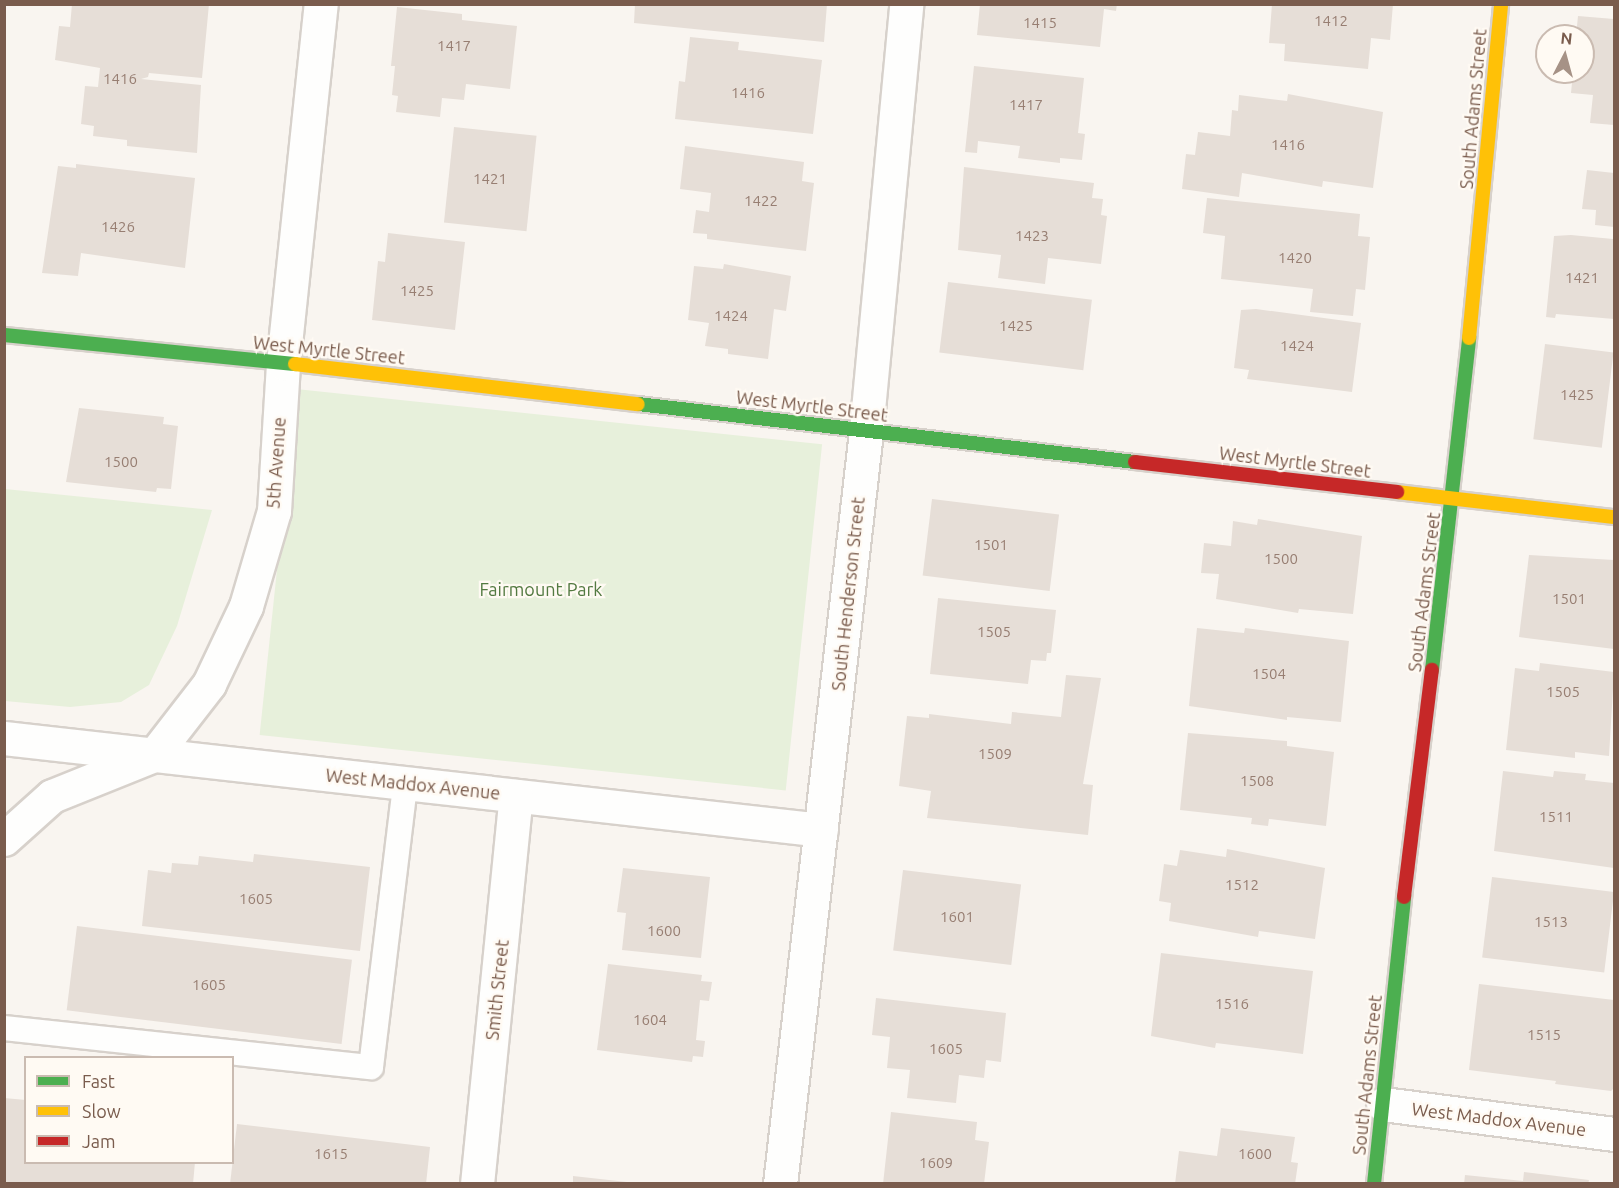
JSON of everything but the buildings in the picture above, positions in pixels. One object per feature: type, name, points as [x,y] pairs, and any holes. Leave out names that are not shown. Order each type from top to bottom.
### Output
[{"type":"street","name":"5th Avenue","points":[[154,755],[208,684],[246,606],[274,511],[283,363],[321,4]]},
{"type":"street","name":"South Henderson Street","points":[[780,1184],[866,431],[906,4]]},
{"type":"street","name":"South Adams Street","points":[[1374,1184],[1407,873],[1454,498],[1501,4]]},
{"type":"street","name":"West Myrtle Street","points":[[4,335],[283,363],[1614,517]]},
{"type":"street","name":"West Maddox Avenue","points":[[4,738],[821,830]]},
{"type":"street","points":[[4,839],[52,796],[154,755]]},
{"type":"street","name":"Smith Street","points":[[477,1184],[516,796]]},
{"type":"street","name":"West Maddox Avenue","points":[[1383,1104],[1614,1134]]},
{"type":"lane","points":[[4,1028],[371,1067],[405,783]]},
{"type":"green space","name":"Fairmount Park","points":[[296,389],[822,444],[786,790],[260,735]]},
{"type":"green space","points":[[5,489],[212,510],[177,626],[149,685],[121,702],[70,707],[5,701]]},
{"type":"traffic: fast","points":[[4,335],[295,364]]},
{"type":"traffic: fast","points":[[1432,670],[1469,338]]},
{"type":"traffic: fast","points":[[638,404],[1135,462]]},
{"type":"traffic: fast","points":[[1374,1184],[1404,897]]},
{"type":"traffic: slow","points":[[1469,338],[1501,4]]},
{"type":"traffic: slow","points":[[295,364],[638,404]]},
{"type":"traffic: slow","points":[[1397,492],[1614,517]]},
{"type":"traffic: jam","points":[[1135,462],[1397,492]]},
{"type":"traffic: jam","points":[[1404,897],[1432,670]]}]
